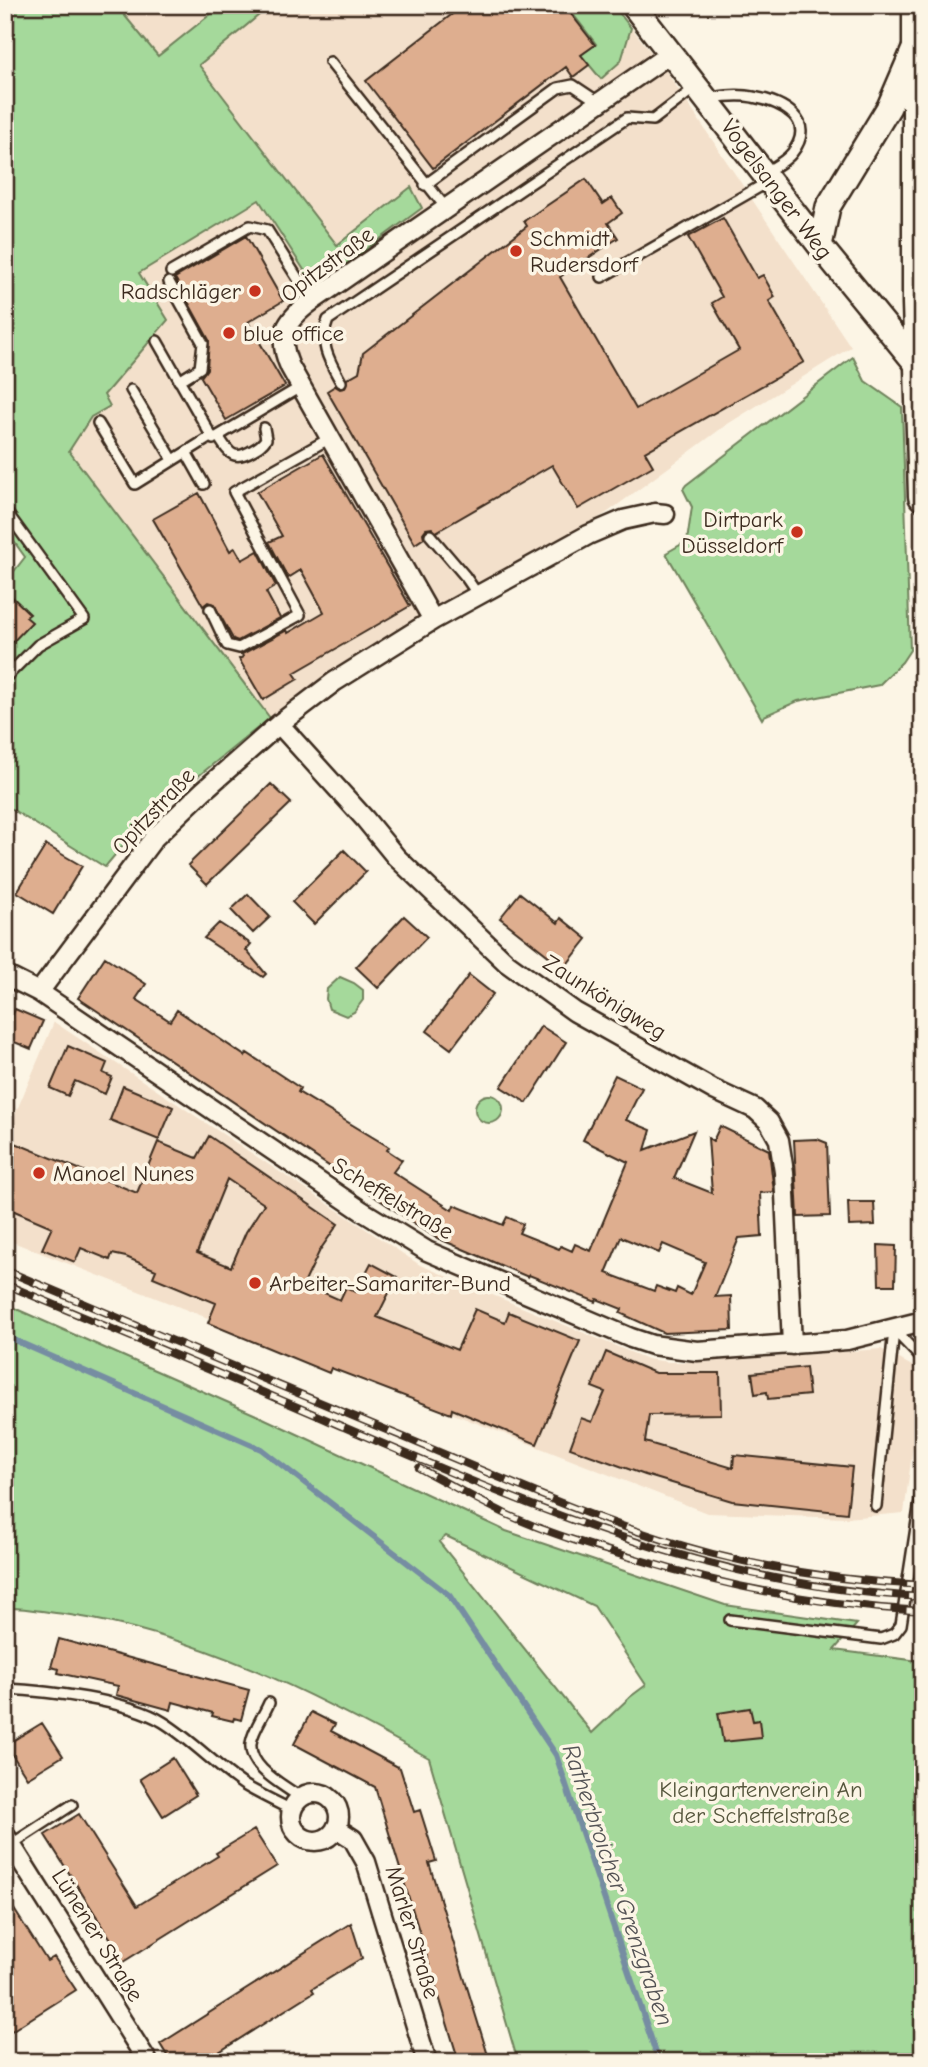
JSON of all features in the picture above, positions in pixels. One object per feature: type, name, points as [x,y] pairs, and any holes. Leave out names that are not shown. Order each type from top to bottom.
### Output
[{"type":"main road","points":[[917,5],[917,303],[923,496]]},
{"type":"street","name":"Vogelsanger Weg","points":[[633,5],[820,246],[921,370]]},
{"type":"street","points":[[820,246],[825,215],[835,192],[889,107],[917,40]]},
{"type":"street","name":"Opitzstraße","points":[[433,620],[286,357],[284,335],[292,317],[312,301],[671,53]]},
{"type":"street","points":[[773,185],[803,204],[819,201],[835,192]]},
{"type":"street","name":"Opitzstraße","points":[[38,992],[155,838],[203,791],[279,724],[334,682],[433,620],[588,535],[622,520],[655,513],[665,514]]},
{"type":"street","name":"Zaunkönigweg","points":[[279,724],[366,819],[396,857],[507,962],[575,1012],[714,1090],[755,1109],[769,1122],[779,1140],[784,1172],[792,1345]]},
{"type":"street","name":"Scheffelstraße","points":[[5,975],[38,992],[362,1211],[427,1251],[652,1345],[698,1352],[792,1345],[847,1340],[923,1321]]},
{"type":"street","name":"Marler Straße","points":[[297,1804],[313,1793],[323,1794],[331,1800],[338,1812],[336,1828],[353,1839],[366,1862],[427,2062]]},
{"type":"street","points":[[297,1804],[291,1817],[301,1836],[310,1840],[324,1839],[336,1828]]},
{"type":"street","name":"Lünener Straße","points":[[7,1839],[148,2062]]},
{"type":"lane","points":[[330,62],[425,185],[446,208]]},
{"type":"lane","points":[[425,185],[558,88],[573,85],[600,103]]},
{"type":"lane","points":[[341,382],[324,348],[323,331],[328,320],[627,118],[653,120],[702,92],[752,96],[779,103],[794,114],[801,130],[798,143],[773,185],[603,277]]},
{"type":"lane","points":[[179,381],[200,368],[203,343],[170,277],[250,226],[267,230],[312,301]]},
{"type":"lane","points":[[157,341],[179,381],[229,453],[244,456],[262,445],[267,433],[264,428]]},
{"type":"lane","points":[[98,423],[135,484],[302,386]]},
{"type":"lane","points":[[131,390],[173,460]]},
{"type":"lane","points":[[210,609],[227,645],[239,648],[300,615],[234,492],[332,437]]},
{"type":"lane","points":[[186,452],[204,484]]},
{"type":"lane","points":[[5,510],[84,620],[38,645],[5,678]]},
{"type":"lane","points":[[430,535],[466,576],[478,595]]},
{"type":"lane","points":[[894,1330],[923,1360]]},
{"type":"lane","points":[[876,1506],[894,1330]]},
{"type":"lane","points":[[730,1620],[881,1639],[894,1634],[901,1625],[923,1482]]},
{"type":"lane","points":[[5,1689],[29,1690],[132,1709],[162,1721],[245,1785],[297,1804]]},
{"type":"lane","points":[[269,1703],[251,1740],[251,1751],[262,1769],[297,1804]]},
{"type":"lane","points":[[7,1839],[72,1805]]},
{"type":"shaded area","points":[[116,5],[613,5],[666,71],[851,347],[726,425],[608,512],[279,724],[270,718],[69,450],[91,417],[110,406],[104,395],[168,321],[138,273],[158,56]]},
{"type":"shaded area","points":[[54,1022],[420,1265],[647,1359],[701,1362],[881,1349],[923,1372],[904,1513],[846,1518],[707,1513],[5,1239],[5,1113],[14,1117]]},
{"type":"green space","points":[[5,5],[116,5],[158,56],[222,5],[271,5],[199,65],[337,245],[411,187],[422,208],[315,287],[259,200],[139,273],[168,320],[104,395],[110,406],[91,417],[69,451],[270,718],[144,820],[105,867],[5,805],[5,583],[25,557],[5,529]]},
{"type":"green space","points":[[566,5],[613,5],[631,28],[621,61],[601,79],[581,55],[596,44]]},
{"type":"green space","name":"Dirtpark Düsseldorf","points":[[853,357],[865,381],[902,407],[910,650],[879,685],[798,701],[762,719],[666,553],[687,541],[692,507],[683,489],[686,485]]},
{"type":"green space","points":[[340,977],[363,990],[363,1000],[354,1012],[346,1016],[329,1009],[326,999],[327,989]]},
{"type":"green space","points":[[489,1095],[499,1099],[503,1109],[499,1119],[489,1123],[479,1119],[475,1109],[479,1099]]},
{"type":"green space","name":"Kleingartenverein An der Scheffelstraße","points":[[5,1304],[263,1418],[506,1531],[725,1605],[857,1624],[834,1650],[918,1661],[923,1825],[923,2062],[518,2062],[429,1758],[298,1689],[207,1651],[113,1623],[64,1614],[5,1608]],"holes":[[[446,1536],[594,1606],[646,1685],[592,1733],[439,1542]]]},
{"type":"building","points":[[464,5],[564,5],[595,45],[581,55],[589,65],[573,77],[566,67],[433,168],[366,81]]},
{"type":"building","points":[[586,179],[603,204],[612,198],[622,213],[608,223],[618,238],[560,277],[636,409],[739,350],[712,303],[722,297],[688,237],[723,218],[757,278],[763,275],[775,297],[769,301],[804,362],[645,452],[653,466],[578,509],[552,465],[436,532],[432,528],[426,529],[424,538],[415,544],[327,391],[335,386],[345,388],[347,379],[359,372],[363,353],[527,226],[524,221]]},
{"type":"building","name":"blue office","points":[[246,236],[283,301],[248,322],[285,386],[226,420],[201,377],[207,369],[209,340],[175,278]]},
{"type":"building","points":[[323,454],[410,606],[294,673],[298,679],[263,700],[239,659],[243,657],[242,654],[287,630],[288,633],[324,612],[301,570],[288,578],[269,542],[282,536],[257,492]]},
{"type":"building","points":[[199,493],[230,551],[235,548],[242,560],[258,551],[276,586],[266,592],[280,618],[238,641],[233,639],[214,604],[208,602],[203,606],[153,519]]},
{"type":"building","points":[[5,590],[30,614],[26,617],[32,622],[5,650]]},
{"type":"building","points":[[271,784],[291,803],[207,884],[188,865]]},
{"type":"building","points":[[46,845],[82,866],[53,914],[17,892]]},
{"type":"building","points":[[344,850],[366,872],[314,924],[292,902]]},
{"type":"building","points":[[520,893],[558,923],[561,918],[587,939],[564,968],[500,918]]},
{"type":"building","points":[[248,894],[270,917],[253,933],[231,910]]},
{"type":"building","points":[[404,916],[427,937],[378,988],[356,967]]},
{"type":"building","points":[[219,923],[251,944],[246,950],[266,974],[263,977],[204,938]]},
{"type":"building","points":[[105,957],[146,984],[136,999],[170,1021],[177,1010],[245,1056],[247,1053],[300,1088],[298,1092],[389,1147],[387,1150],[402,1160],[393,1172],[452,1210],[454,1205],[503,1225],[507,1217],[523,1224],[519,1233],[559,1249],[561,1246],[572,1251],[575,1244],[591,1251],[628,1162],[583,1140],[615,1075],[642,1088],[626,1120],[651,1130],[645,1150],[694,1131],[674,1178],[712,1193],[708,1138],[713,1141],[720,1126],[769,1150],[774,1192],[760,1193],[762,1236],[739,1238],[715,1297],[731,1296],[732,1330],[664,1333],[620,1313],[622,1309],[597,1299],[596,1302],[529,1275],[528,1277],[435,1237],[78,998]],"holes":[[[621,1237],[659,1253],[663,1244],[705,1262],[691,1295],[677,1288],[675,1293],[656,1286],[654,1291],[606,1273]]]},
{"type":"building","points":[[469,975],[493,994],[451,1049],[427,1031]]},
{"type":"building","points":[[15,1009],[43,1021],[31,1049],[5,1038]]},
{"type":"building","points":[[541,1026],[566,1042],[527,1103],[501,1087]]},
{"type":"building","points":[[68,1046],[107,1063],[103,1073],[112,1077],[105,1094],[75,1081],[68,1096],[50,1088]]},
{"type":"building","points":[[123,1086],[173,1107],[159,1140],[110,1120]]},
{"type":"building","points":[[209,1136],[338,1224],[320,1250],[304,1284],[340,1300],[346,1287],[356,1292],[371,1263],[397,1277],[377,1317],[457,1350],[475,1309],[505,1322],[509,1312],[580,1341],[537,1444],[452,1409],[451,1414],[331,1368],[329,1373],[208,1323],[216,1303],[153,1277],[156,1270],[126,1257],[112,1254],[110,1260],[81,1248],[75,1262],[42,1249],[52,1227],[5,1207],[5,1162],[13,1142],[137,1193],[158,1142],[197,1158]],"holes":[[[227,1179],[264,1204],[246,1232],[231,1267],[197,1253]]]},
{"type":"building","points":[[817,1139],[827,1143],[830,1216],[798,1217],[794,1140]]},
{"type":"building","points":[[848,1202],[874,1202],[875,1225],[849,1226]]},
{"type":"building","points":[[878,1245],[896,1246],[895,1285],[879,1285]]},
{"type":"building","points":[[606,1352],[655,1373],[720,1373],[721,1414],[649,1415],[645,1442],[733,1468],[734,1455],[852,1467],[847,1513],[732,1501],[645,1475],[570,1448],[581,1418],[592,1422],[605,1392],[592,1387]]},
{"type":"building","points":[[806,1367],[809,1395],[768,1399],[767,1392],[755,1394],[752,1373]]},
{"type":"building","points":[[59,1639],[249,1690],[241,1720],[212,1716],[213,1713],[173,1702],[171,1710],[116,1695],[118,1686],[58,1673],[59,1669],[51,1667]]},
{"type":"building","points":[[750,1708],[753,1721],[759,1720],[761,1738],[723,1742],[718,1713]]},
{"type":"building","points":[[311,1712],[335,1724],[331,1731],[400,1768],[414,1812],[420,1810],[436,1861],[429,1863],[490,2062],[459,2062],[375,1787],[294,1744]]},
{"type":"building","points":[[42,1723],[63,1756],[27,1778],[6,1745]]},
{"type":"building","points":[[173,1758],[196,1795],[163,1816],[140,1779]]},
{"type":"building","points":[[79,1814],[137,1906],[218,1856],[216,1853],[254,1830],[277,1866],[115,1967],[102,1947],[112,1941],[45,1835]]},
{"type":"building","points":[[5,1895],[47,1961],[54,1957],[76,1990],[5,2035],[5,1988],[14,1982],[5,1968]]},
{"type":"building","points":[[351,1923],[362,1958],[312,1989],[314,1992],[203,2062],[171,2062],[160,2044]]},
{"type":"waterway","name":"Ratherbroicher Grenzgraben","points":[[5,1336],[261,1449],[449,1595],[556,1755],[659,2062]]},
{"type":"railway","points":[[5,1270],[513,1483],[672,1543],[765,1566],[817,1575],[923,1585]]},
{"type":"railway","points":[[5,1284],[475,1483],[620,1536],[694,1559],[768,1577],[845,1590],[923,1597]]},
{"type":"railway","points":[[419,1468],[493,1508],[537,1527],[675,1570],[744,1587],[815,1600],[923,1611]]},
{"type":"place","name":"Schmidt Rudersdorf","points":[[516,251]]},
{"type":"place","name":"Radschläger","points":[[255,291]]},
{"type":"place","name":"blue office","points":[[229,333]]},
{"type":"place","name":"Dirtpark Düsseldorf","points":[[797,532]]},
{"type":"place","name":"Manoel Nunes","points":[[39,1173]]},
{"type":"place","name":"Arbeiter-Samariter-Bund","points":[[255,1283]]}]
